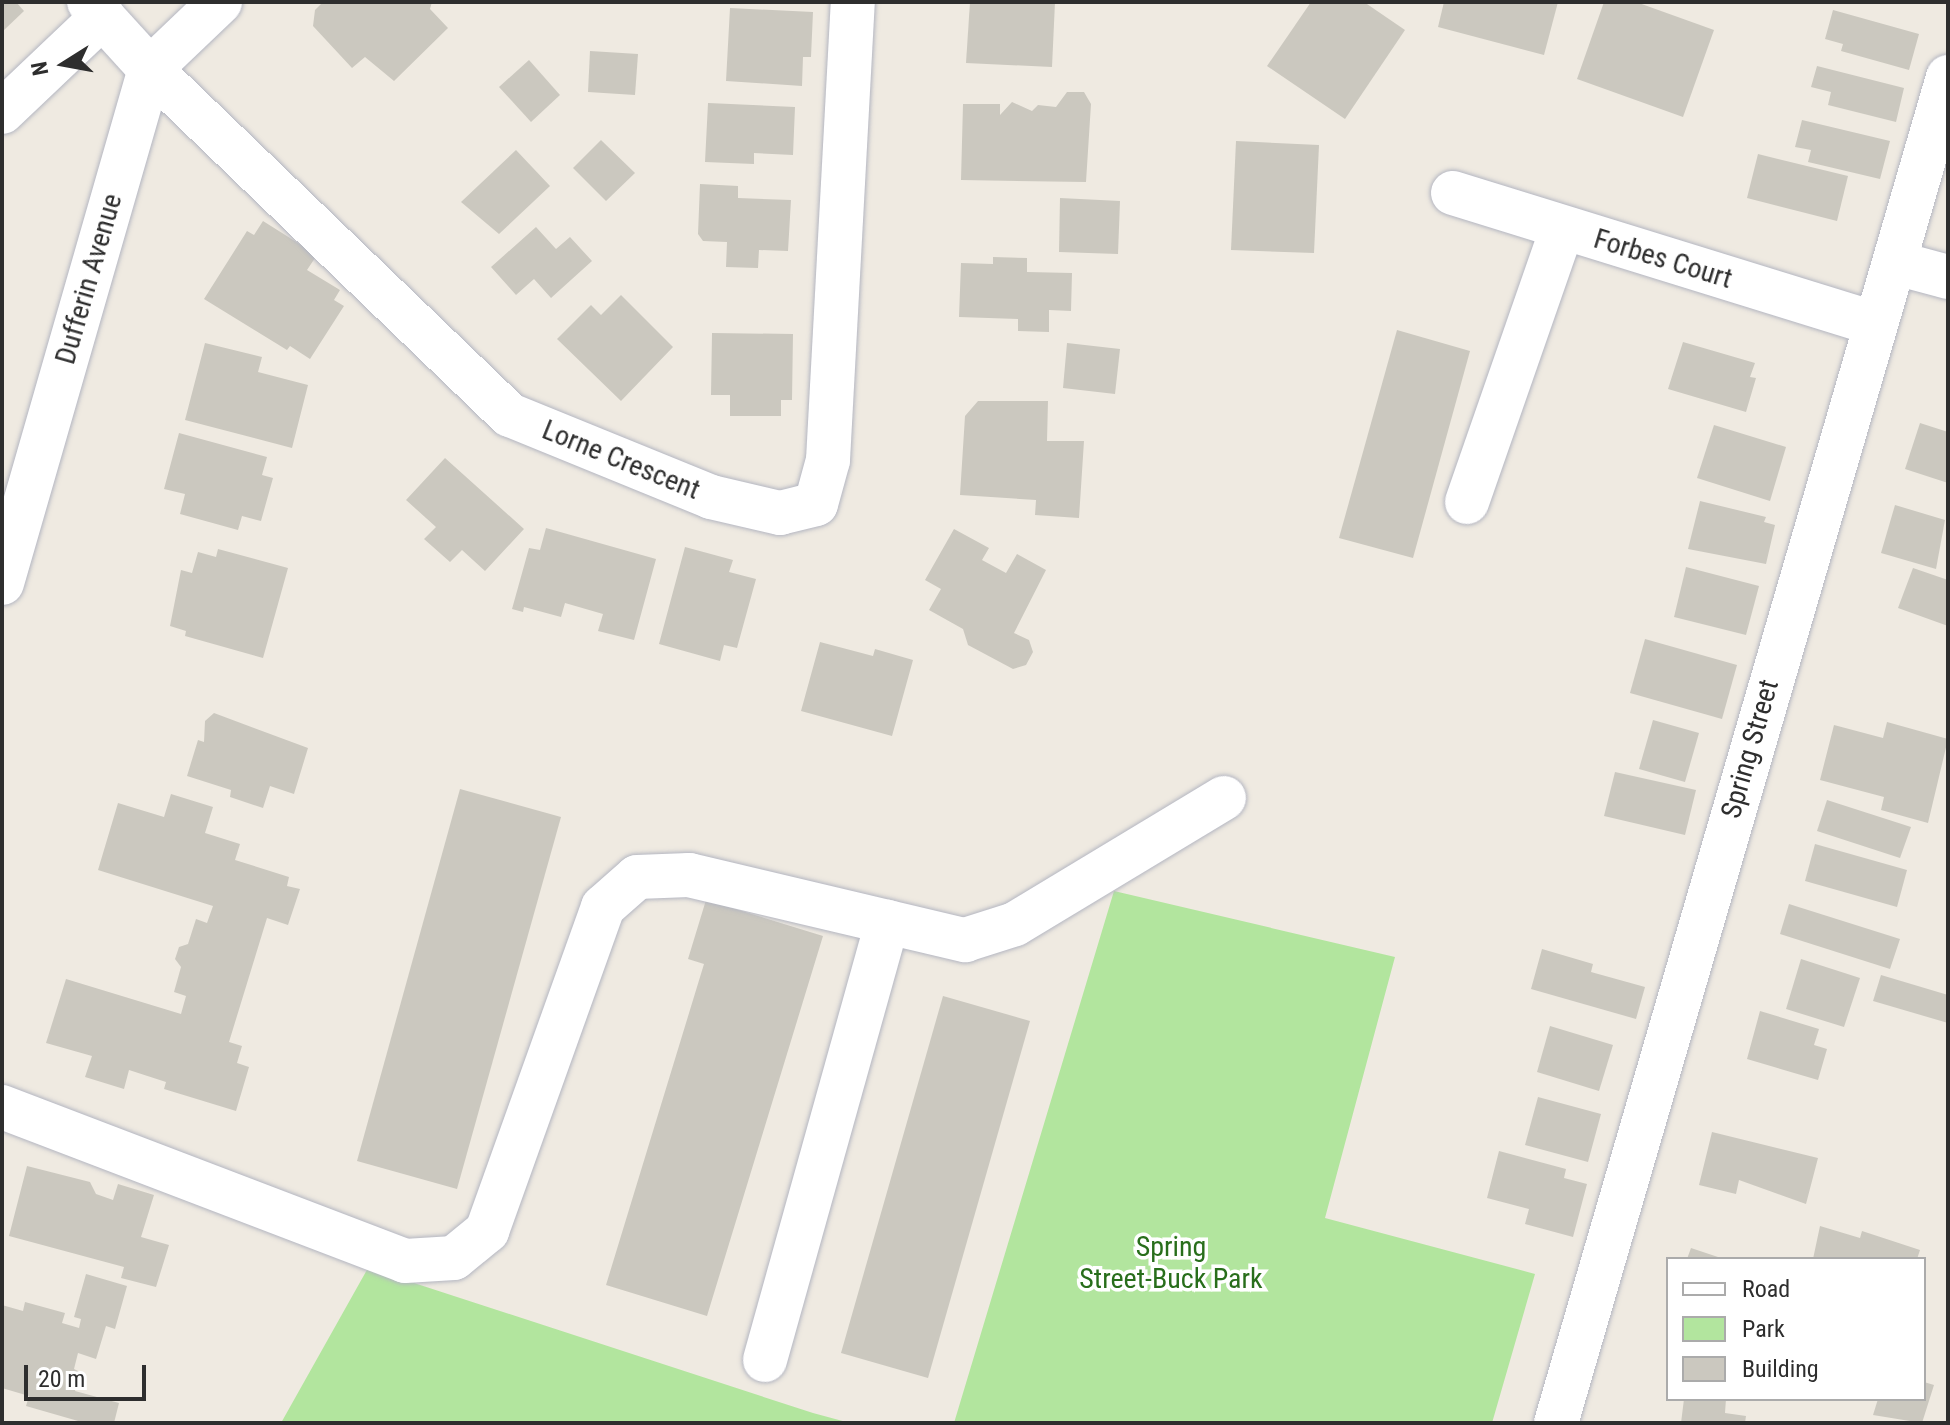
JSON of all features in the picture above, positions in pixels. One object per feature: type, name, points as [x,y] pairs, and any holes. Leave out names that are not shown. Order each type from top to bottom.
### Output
[{"type":"street","points":[[150,69],[220,2]]},
{"type":"street","name":"Lorne Crescent","points":[[96,9],[150,69],[510,415],[711,497],[780,513],[816,504],[828,460],[853,2]]},
{"type":"street","points":[[2,112],[96,9]]},
{"type":"street","name":"Dufferin Avenue","points":[[2,583],[150,69]]},
{"type":"street","name":"Spring Street","points":[[1556,1423],[1873,323],[1896,263],[1948,77]]},
{"type":"street","name":"Forbes Court","points":[[1453,193],[1873,323]]},
{"type":"street","points":[[1467,502],[1562,229]]},
{"type":"street","points":[[1896,263],[1948,277]]},
{"type":"street","points":[[2,1107],[405,1261],[454,1258],[487,1231],[603,907],[637,877],[689,875],[965,940],[1015,924],[1224,798]]},
{"type":"street","points":[[765,1360],[887,922]]},
{"type":"green space","name":"Spring Street-Buck Park","points":[[1114,891],[1395,957],[1325,1218],[1535,1274],[1492,1423],[954,1423]]},
{"type":"green space","points":[[368,1268],[813,1413],[850,1423],[281,1423]]},
{"type":"building","points":[[2,2],[16,2],[24,11],[2,32]]},
{"type":"building","points":[[323,2],[432,2],[430,9],[448,28],[394,81],[365,57],[352,68],[313,26],[315,10]]},
{"type":"building","points":[[970,2],[1055,2],[1052,67],[966,63]]},
{"type":"building","points":[[1311,2],[1364,2],[1405,30],[1345,119],[1267,66]]},
{"type":"building","points":[[1444,2],[1558,2],[1544,55],[1438,27]]},
{"type":"building","points":[[1604,2],[1636,2],[1714,30],[1683,117],[1577,79]]},
{"type":"building","points":[[730,8],[813,12],[811,57],[803,57],[802,86],[726,81]]},
{"type":"building","points":[[1833,10],[1919,34],[1909,70],[1841,51],[1843,44],[1825,39]]},
{"type":"building","points":[[590,51],[638,54],[635,95],[588,92]]},
{"type":"building","points":[[529,60],[560,95],[531,122],[499,87]]},
{"type":"building","points":[[1817,66],[1904,88],[1896,122],[1828,105],[1831,92],[1811,87]]},
{"type":"building","points":[[1067,92],[1084,92],[1091,104],[1086,182],[961,180],[963,104],[1000,104],[1000,115],[1012,102],[1032,111],[1038,105],[1056,107]]},
{"type":"building","points":[[708,103],[795,107],[793,155],[754,153],[754,164],[705,162]]},
{"type":"building","points":[[1802,120],[1890,141],[1880,179],[1808,162],[1811,150],[1795,147]]},
{"type":"building","points":[[601,140],[635,173],[606,201],[573,168]]},
{"type":"building","points":[[1236,141],[1319,145],[1314,253],[1231,250]]},
{"type":"building","points":[[516,150],[550,186],[499,234],[461,202]]},
{"type":"building","points":[[1758,154],[1848,176],[1837,221],[1747,198]]},
{"type":"building","points":[[700,184],[738,186],[738,198],[791,200],[788,251],[759,250],[758,268],[726,267],[727,242],[703,241],[698,234]]},
{"type":"building","points":[[1060,198],[1120,201],[1118,254],[1059,252]]},
{"type":"building","points":[[263,221],[317,255],[307,270],[340,290],[334,300],[344,306],[310,359],[290,346],[287,350],[204,299],[247,231],[254,235]]},
{"type":"building","points":[[536,227],[556,249],[570,237],[592,261],[551,298],[534,279],[516,295],[491,267]]},
{"type":"building","points":[[993,257],[1027,258],[1027,272],[1072,273],[1071,311],[1049,310],[1049,332],[1018,331],[1018,319],[959,317],[961,263],[993,264]]},
{"type":"building","points":[[621,295],[673,347],[621,401],[557,339],[591,305],[601,315]]},
{"type":"building","points":[[1397,330],[1470,351],[1413,558],[1339,538]]},
{"type":"building","points":[[712,333],[793,334],[792,400],[781,400],[781,416],[730,416],[730,395],[711,395]]},
{"type":"building","points":[[1683,342],[1755,363],[1750,377],[1756,378],[1746,412],[1668,389]]},
{"type":"building","points":[[205,343],[262,357],[258,372],[308,385],[292,448],[185,420]]},
{"type":"building","points":[[1067,343],[1120,349],[1115,394],[1063,388]]},
{"type":"building","points":[[978,401],[1048,401],[1047,441],[1084,441],[1079,518],[1035,515],[1036,500],[960,495],[965,416]]},
{"type":"building","points":[[1920,423],[1948,432],[1948,483],[1905,469]]},
{"type":"building","points":[[1714,425],[1786,447],[1770,501],[1697,478]]},
{"type":"building","points":[[179,433],[267,457],[262,475],[273,478],[261,521],[242,516],[238,530],[180,514],[185,494],[164,489]]},
{"type":"building","points":[[445,458],[524,529],[485,571],[462,550],[450,562],[424,539],[436,527],[406,500]]},
{"type":"building","points":[[1700,501],[1766,517],[1764,522],[1775,525],[1766,564],[1688,549]]},
{"type":"building","points":[[1895,505],[1945,520],[1936,569],[1881,553]]},
{"type":"building","points":[[546,528],[656,559],[634,640],[598,631],[603,614],[565,603],[561,617],[524,607],[523,612],[512,609],[529,548],[540,550]]},
{"type":"building","points":[[954,529],[989,548],[982,560],[1006,573],[1017,554],[1046,570],[1014,633],[1029,640],[1033,652],[1026,665],[1013,669],[968,645],[963,629],[929,610],[941,589],[925,580]]},
{"type":"building","points":[[685,547],[733,560],[729,572],[756,579],[737,648],[724,645],[720,661],[659,644]]},
{"type":"building","points":[[218,549],[288,568],[263,658],[185,636],[186,631],[170,626],[181,570],[192,573],[198,552],[216,557]]},
{"type":"building","points":[[1686,567],[1759,586],[1746,635],[1674,617]]},
{"type":"building","points":[[1913,568],[1948,580],[1948,626],[1898,608]]},
{"type":"building","points":[[1645,639],[1737,665],[1722,719],[1630,693]]},
{"type":"building","points":[[820,642],[873,656],[875,649],[913,660],[892,736],[801,711]]},
{"type":"building","points":[[214,713],[308,748],[294,794],[270,786],[263,808],[230,797],[231,790],[187,776],[198,740],[204,742],[205,721]]},
{"type":"building","points":[[1653,720],[1699,733],[1685,782],[1639,769]]},
{"type":"building","points":[[1887,722],[1948,739],[1928,823],[1881,810],[1884,797],[1820,780],[1834,725],[1883,738]]},
{"type":"building","points":[[1615,772],[1696,790],[1685,835],[1604,816]]},
{"type":"building","points":[[460,789],[561,817],[457,1189],[357,1161]]},
{"type":"building","points":[[171,794],[213,807],[205,833],[240,844],[235,860],[289,877],[287,886],[300,889],[288,925],[267,918],[229,1042],[242,1046],[237,1063],[249,1067],[236,1111],[164,1089],[166,1082],[129,1070],[124,1089],[85,1077],[92,1056],[46,1043],[66,979],[181,1014],[186,996],[174,992],[181,967],[175,959],[179,947],[188,944],[196,919],[207,923],[213,906],[98,870],[118,803],[164,817]]},
{"type":"building","points":[[1827,800],[1911,827],[1900,858],[1817,831]]},
{"type":"building","points":[[1815,844],[1907,870],[1897,907],[1805,881]]},
{"type":"building","points":[[706,900],[823,936],[707,1316],[606,1285],[704,964],[688,959]]},
{"type":"building","points":[[1789,904],[1900,939],[1890,969],[1780,934]]},
{"type":"building","points":[[1542,949],[1593,964],[1591,972],[1645,987],[1636,1019],[1531,989]]},
{"type":"building","points":[[1801,959],[1860,978],[1844,1027],[1786,1009]]},
{"type":"building","points":[[1881,975],[1948,995],[1948,1023],[1873,1001]]},
{"type":"building","points":[[943,996],[1030,1021],[928,1378],[841,1353]]},
{"type":"building","points":[[1760,1011],[1819,1029],[1814,1045],[1827,1049],[1818,1080],[1747,1059]]},
{"type":"building","points":[[1550,1026],[1613,1045],[1599,1091],[1537,1072]]},
{"type":"building","points":[[1538,1097],[1601,1114],[1588,1162],[1525,1145]]},
{"type":"building","points":[[1712,1132],[1818,1158],[1806,1204],[1739,1180],[1736,1194],[1699,1185]]},
{"type":"building","points":[[1499,1151],[1566,1169],[1564,1178],[1587,1184],[1573,1237],[1525,1224],[1529,1209],[1487,1198]]},
{"type":"building","points":[[27,1166],[90,1182],[96,1194],[113,1200],[118,1184],[154,1195],[141,1237],[169,1245],[156,1287],[121,1278],[124,1267],[9,1236]]},
{"type":"building","points":[[1820,1226],[1860,1238],[1862,1231],[1920,1250],[1918,1257],[1813,1257]]},
{"type":"building","points":[[1691,1248],[1718,1257],[1688,1257]]},
{"type":"building","points":[[86,1274],[127,1286],[115,1329],[106,1326],[96,1359],[78,1353],[74,1369],[80,1372],[75,1391],[119,1403],[114,1423],[85,1423],[26,1406],[29,1396],[2,1388],[2,1305],[23,1311],[25,1302],[65,1313],[62,1323],[79,1328],[81,1319],[74,1317]]},
{"type":"building","points":[[1926,1383],[1934,1385],[1922,1423],[1873,1415],[1877,1401],[1926,1401]]},
{"type":"building","points":[[1684,1401],[1726,1401],[1725,1413],[1746,1416],[1745,1423],[1681,1423]]}]
